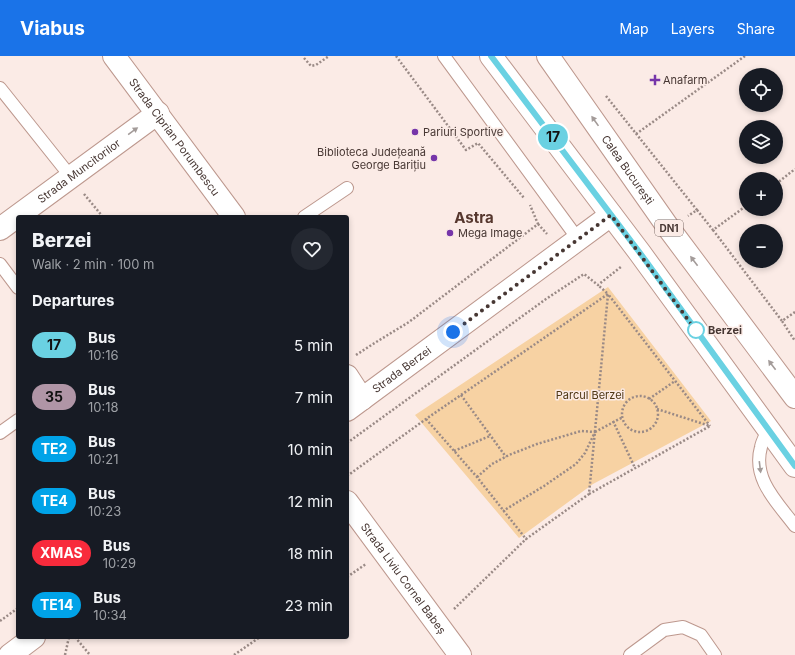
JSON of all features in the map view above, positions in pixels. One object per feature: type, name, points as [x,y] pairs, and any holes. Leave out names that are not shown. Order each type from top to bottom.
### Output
[{"type":"street","name":"Strada Ciprian Porumbescu","points":[[114,56],[158,113],[233,215]]},
{"type":"street","points":[[491,56],[640,253],[795,466]]},
{"type":"street","name":"Calea București","points":[[548,56],[670,230],[795,397]]},
{"type":"street","name":"Strada Muncitorilor","points":[[19,215],[158,113]]},
{"type":"street","name":"Strada Berzei","points":[[355,405],[611,215]]},
{"type":"street","name":"Strada Muncitorilor","points":[[0,229],[16,217]]},
{"type":"street","points":[[349,368],[355,405]]},
{"type":"street","name":"Strada Liviu Cornel Babeș","points":[[349,505],[438,625],[452,652]]},
{"type":"street","points":[[10,655],[31,639]]},
{"type":"lane","points":[[444,56],[578,239]]},
{"type":"lane","points":[[0,88],[71,177]]},
{"type":"lane","points":[[307,215],[346,188]]},
{"type":"lane","points":[[0,264],[16,285]]},
{"type":"lane","points":[[0,433],[16,421]]},
{"type":"lane","points":[[768,430],[761,446],[759,458],[762,478],[768,489],[795,526]]},
{"type":"lane","points":[[630,655],[664,630],[683,627],[701,635],[715,655]]},
{"type":"path","points":[[304,58],[311,66],[316,65],[329,56]]},
{"type":"path","points":[[396,56],[466,150],[478,143],[530,205],[538,224],[549,236]]},
{"type":"path","points":[[636,134],[745,56]]},
{"type":"path","points":[[604,94],[713,230],[782,321],[795,341]]},
{"type":"path","points":[[783,179],[795,170]]},
{"type":"path","points":[[71,177],[100,215]]},
{"type":"path","points":[[670,230],[697,210]]},
{"type":"path","points":[[713,230],[739,211]]},
{"type":"path","points":[[349,368],[373,344],[409,322],[538,224]]},
{"type":"path","points":[[598,285],[640,253]]},
{"type":"path","points":[[349,442],[546,299],[584,274],[608,294],[710,426]]},
{"type":"path","points":[[349,475],[460,395],[608,294]]},
{"type":"path","points":[[589,494],[608,294]]},
{"type":"path","points":[[782,321],[795,312]]},
{"type":"path","points":[[649,399],[675,381]]},
{"type":"path","points":[[460,395],[506,457]]},
{"type":"path","points":[[638,396],[649,399],[656,405],[657,409],[657,420],[650,429],[644,432],[638,432],[628,427],[624,422],[623,416],[625,406],[633,398],[638,396]]},
{"type":"path","points":[[657,409],[710,426]]},
{"type":"path","points":[[477,477],[492,464],[537,444],[581,431],[595,432],[623,416]]},
{"type":"path","points":[[426,419],[477,477],[526,539]]},
{"type":"path","points":[[613,422],[635,468]]},
{"type":"path","points":[[438,625],[526,539],[589,494],[710,426]]},
{"type":"path","points":[[503,511],[576,464],[585,453],[595,432]]},
{"type":"path","points":[[454,451],[490,436]]},
{"type":"path","points":[[0,621],[16,609]]},
{"type":"path","points":[[65,655],[69,639]]},
{"type":"path","points":[[77,639],[90,655]]},
{"type":"path","points":[[234,655],[257,639]]},
{"type":"green space","name":"Parcul Berzei","points":[[608,287],[711,421],[593,484],[519,538],[415,415]]},
{"type":"bus line","name":"17","points":[[491,56],[640,253],[795,466]]},
{"type":"place","name":"Anafarm","points":[[655,80]]},
{"type":"place","name":"Pariuri Sportive","points":[[415,132]]},
{"type":"place","name":"Biblioteca Județeană George Barițiu","points":[[434,158]]},
{"type":"place","name":"Mega Image","points":[[450,233]]},
{"type":"place","name":"Berzei","points":[[696,330]]},
{"type":"district","name":"Astra","points":[[474,217]]},
{"type":"route","points":[[453,332],[611,215],[697,332],[696,330]]}]
